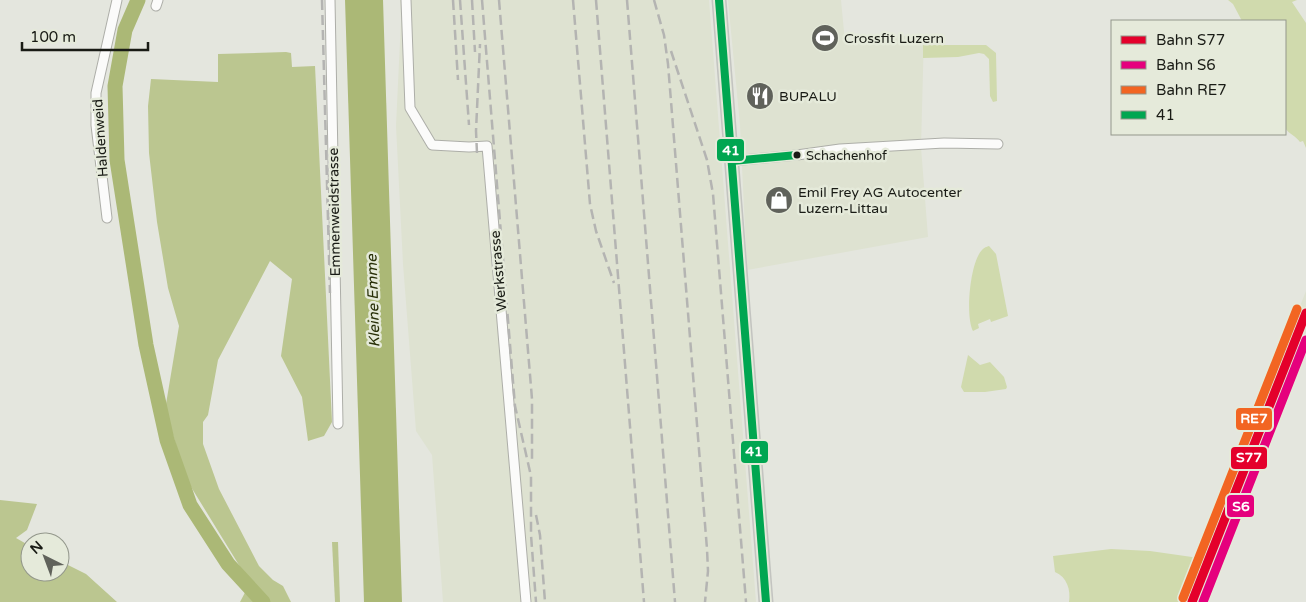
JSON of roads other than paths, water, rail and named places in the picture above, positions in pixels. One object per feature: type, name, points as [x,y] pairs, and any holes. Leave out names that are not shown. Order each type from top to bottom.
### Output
[{"type":"main road","points":[[719,0],[766,602]]},
{"type":"street","name":"Haldenweid","points":[[106,218],[96,125],[96,93],[118,0]]},
{"type":"street","name":"Emmenweidstrasse","points":[[330,0],[338,424]]},
{"type":"street","name":"Werkstrasse","points":[[406,0],[410,108],[432,145],[469,148],[487,146],[526,602]]},
{"type":"street","points":[[732,161],[840,149],[944,143],[998,144]]},
{"type":"water","name":"Kleine Emme","points":[[345,0],[383,0],[402,602],[364,602]]},
{"type":"waterway","points":[[138,0],[125,30],[115,86],[117,160],[146,345],[167,440],[190,505],[228,564],[263,602]]},
{"type":"railway","points":[[322,0],[330,293]]},
{"type":"railway","points":[[453,0],[458,80]]},
{"type":"railway","points":[[460,0],[469,125]]},
{"type":"railway","points":[[472,0],[475,52]]},
{"type":"railway","points":[[482,0],[515,406],[531,476],[531,535],[536,602]]},
{"type":"railway","points":[[499,0],[532,399],[532,459]]},
{"type":"railway","points":[[573,0],[590,204],[596,231],[614,283]]},
{"type":"railway","points":[[596,0],[644,602]]},
{"type":"railway","points":[[627,0],[675,602]]},
{"type":"railway","points":[[654,0],[664,35],[668,64],[707,549],[708,571],[705,602]]},
{"type":"railway","points":[[477,153],[476,131],[480,44]]},
{"type":"railway","points":[[671,51],[707,160],[713,194],[746,602]]},
{"type":"railway","points":[[536,515],[540,535],[545,602]]},
{"type":"rail line","name":"RE7","points":[[1183,598],[1297,309]]},
{"type":"rail line","name":"S77","points":[[1192,602],[1306,313]]},
{"type":"rail line","name":"S6","points":[[1203,602],[1306,340]]},
{"type":"place","name":"Crossfit Luzern","points":[[825,38]]},
{"type":"place","name":"BUPALU","points":[[760,96]]},
{"type":"place","name":"Schachenhof","points":[[797,155]]},
{"type":"place","name":"Emil Frey AG Autocenter Luzern-Littau","points":[[779,200]]}]
